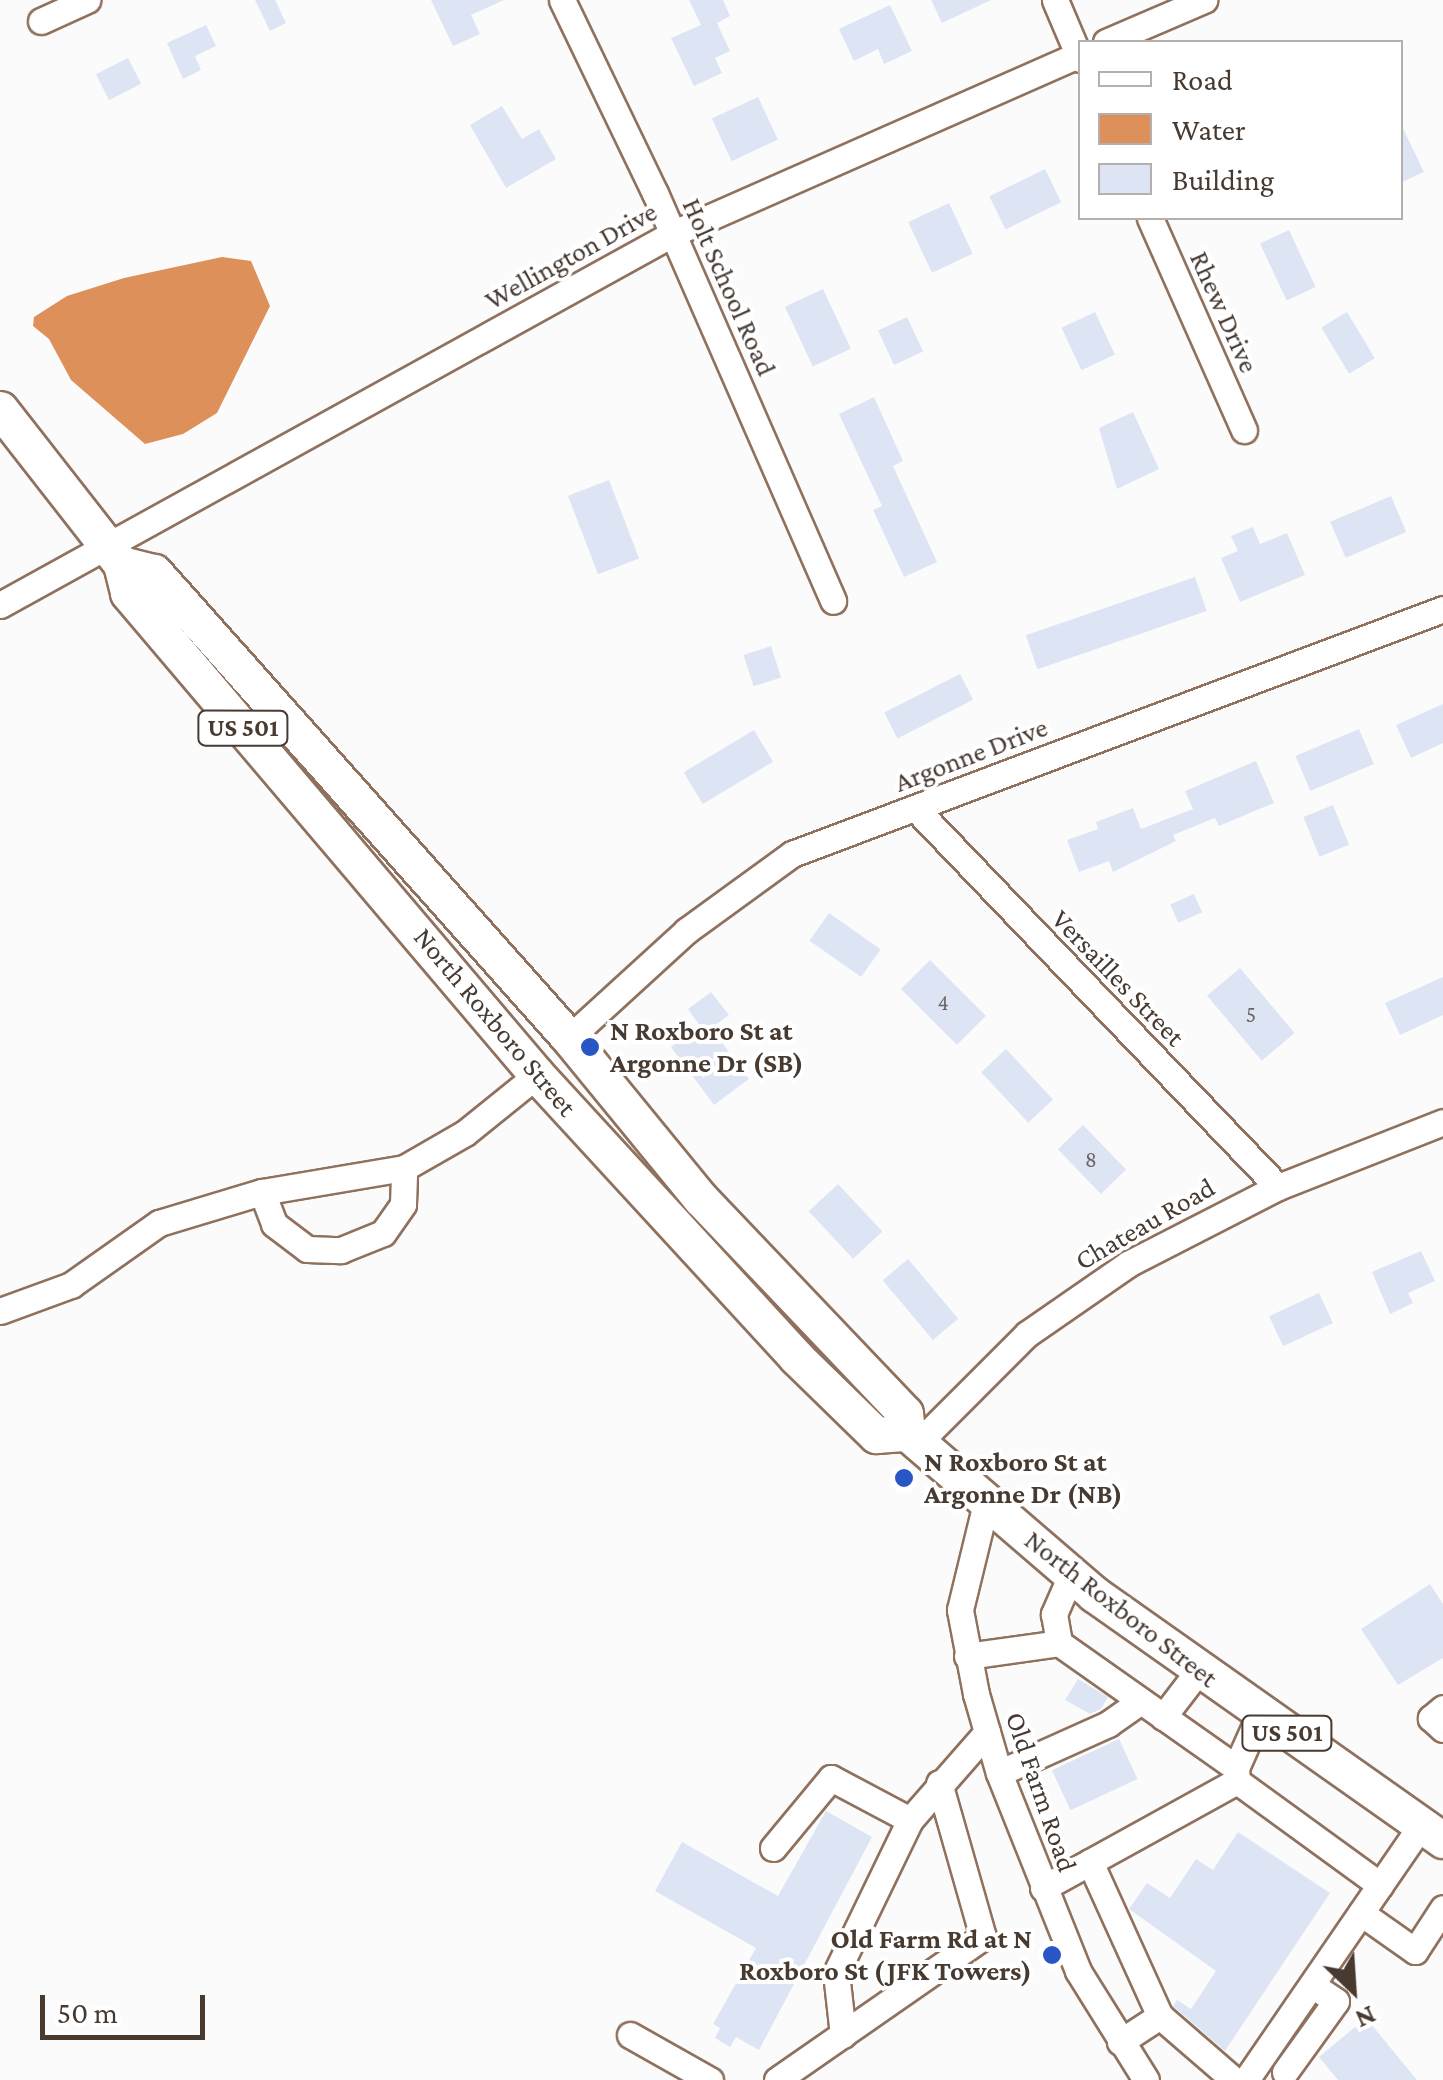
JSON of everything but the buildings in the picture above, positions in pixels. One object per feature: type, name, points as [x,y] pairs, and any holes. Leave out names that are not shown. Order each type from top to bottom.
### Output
[{"type":"highway","name":"North Roxboro Street","points":[[0,409],[114,554],[128,593],[537,1075],[809,1370],[876,1435],[912,1438]]},
{"type":"highway","name":"North Roxboro Street","points":[[114,554],[154,572],[568,1038],[700,1198],[906,1412],[912,1438],[1071,1575],[1260,1714],[1432,1833]]},
{"type":"highway","points":[[400,911],[425,912],[540,1042],[568,1038]]},
{"type":"highway","points":[[537,1075],[572,1080],[661,1178],[700,1198]]},
{"type":"street","points":[[42,21],[87,0]]},
{"type":"street","name":"Holt School Road","points":[[562,0],[672,234],[833,602]]},
{"type":"street","points":[[1055,0],[1078,52]]},
{"type":"street","points":[[1111,40],[1204,0]]},
{"type":"street","name":"Wellington Drive","points":[[0,605],[114,554],[672,234],[1078,57]]},
{"type":"street","name":"Rhew Drive","points":[[1151,220],[1244,430]]},
{"type":"street","name":"Argonne Drive","points":[[568,1038],[756,876],[810,846],[1443,610]]},
{"type":"street","name":"Versailles Street","points":[[916,809],[1278,1187]]},
{"type":"street","points":[[0,1311],[71,1284],[159,1224],[262,1192],[404,1168],[465,1133],[537,1075]]},
{"type":"street","name":"Chateau Road","points":[[912,1438],[1027,1334],[1086,1292],[1197,1224],[1278,1187],[1443,1122]]},
{"type":"street","points":[[262,1192],[274,1224],[307,1249],[341,1250],[383,1232],[403,1204],[404,1168]]},
{"type":"street","name":"Old Farm Road","points":[[986,1503],[963,1586],[966,1656],[987,1732],[999,1773],[1078,1971],[1146,2080]]},
{"type":"street","points":[[1059,1644],[1054,1614],[1071,1575]]},
{"type":"street","points":[[966,1656],[1059,1644],[1141,1701],[1380,1886]]},
{"type":"street","points":[[1162,1717],[1200,1670]]},
{"type":"street","points":[[999,1773],[1108,1724],[1141,1701]]},
{"type":"street","points":[[1443,1708],[1431,1718],[1443,1729]]},
{"type":"street","points":[[1043,1888],[1236,1774],[1260,1714]]},
{"type":"street","points":[[843,2034],[836,1974],[910,1820],[987,1732]]},
{"type":"street","points":[[773,1848],[831,1778],[910,1820]]},
{"type":"street","points":[[777,2080],[984,1938],[939,1783]]},
{"type":"street","points":[[1246,2080],[1380,1886],[1432,1833]]},
{"type":"street","points":[[1090,1862],[1160,2016],[1234,2080]]},
{"type":"street","points":[[1361,1913],[1416,1951],[1441,1917]]},
{"type":"street","points":[[1285,2077],[1336,2002],[1312,1984]]},
{"type":"street","points":[[1120,2042],[1160,2016]]},
{"type":"street","points":[[630,2036],[710,2080]]},
{"type":"water","points":[[222,257],[251,261],[270,306],[217,413],[183,434],[145,444],[71,380],[49,339],[33,326],[34,317],[67,296],[124,278]]},
{"type":"place","name":"N Roxboro St at Argonne Dr (SB)","points":[[590,1047]]},
{"type":"place","name":"N Roxboro St at Argonne Dr (NB)","points":[[904,1478]]},
{"type":"place","name":"Old Farm Rd at N Roxboro St (JFK Towers)","points":[[1052,1955]]}]
